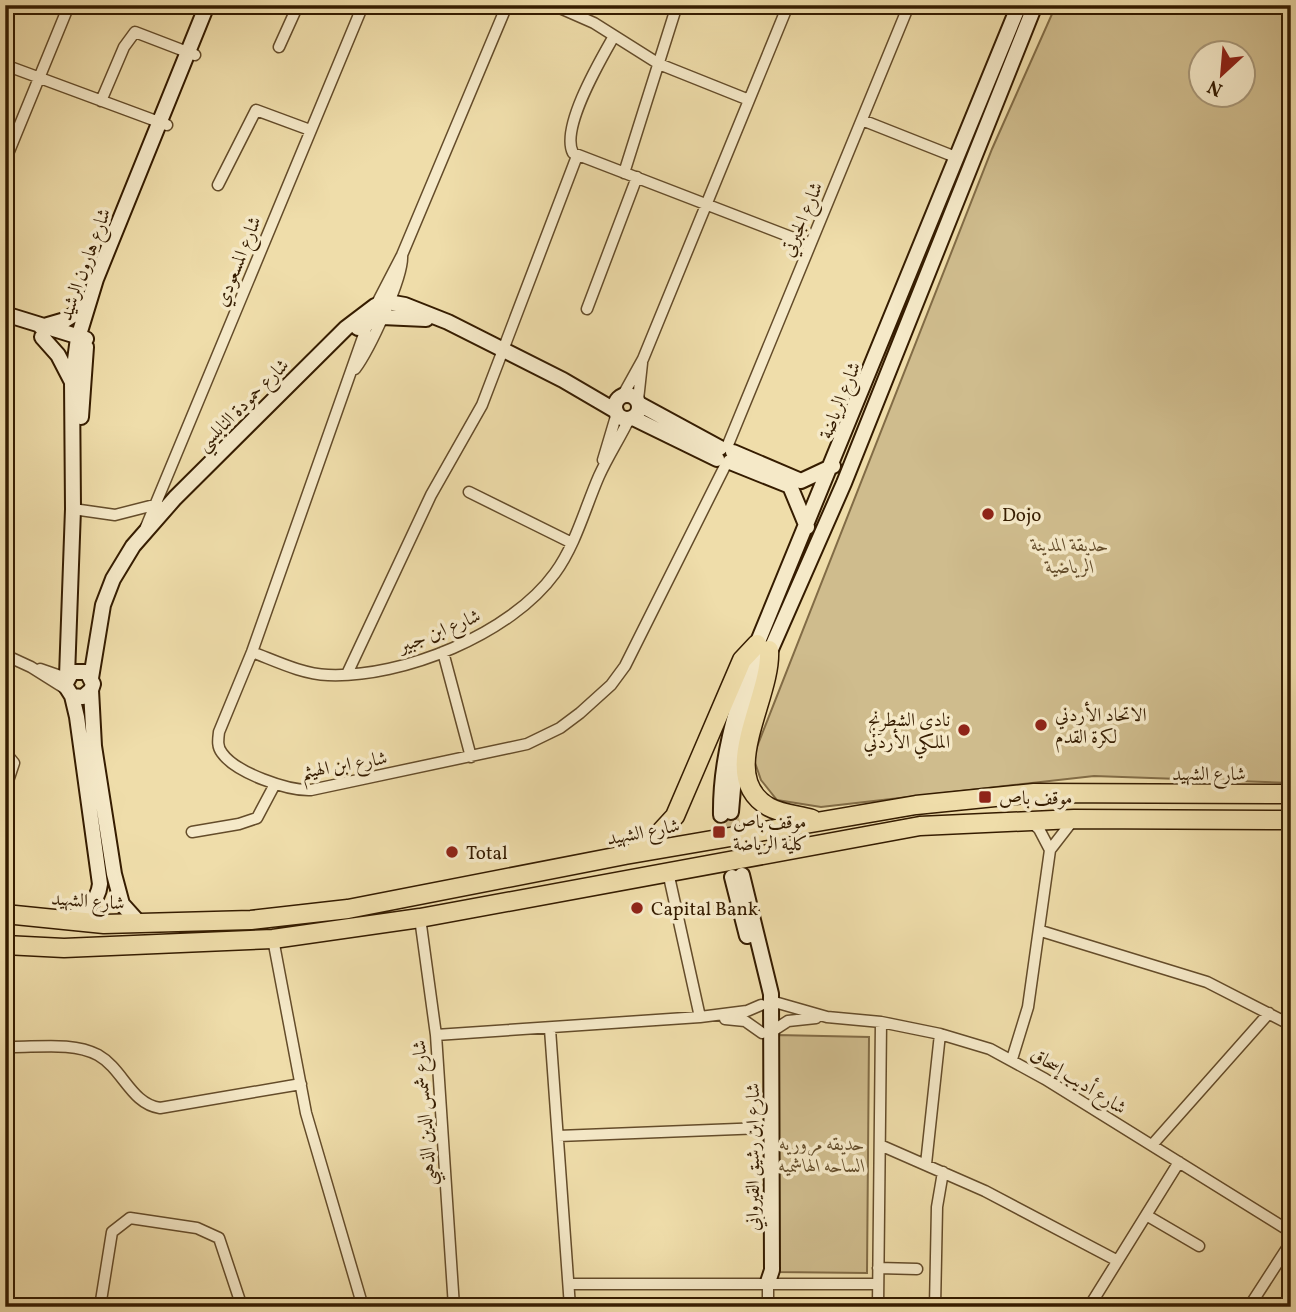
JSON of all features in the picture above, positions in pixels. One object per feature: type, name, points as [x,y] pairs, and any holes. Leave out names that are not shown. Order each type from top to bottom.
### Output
[{"type":"highway","points":[[625,855],[653,840],[675,816],[742,660],[763,647],[770,670],[744,757],[745,776],[753,793],[767,806],[818,820]]},
{"type":"highway","name":"شارع الشهيد","points":[[5,914],[140,924],[251,920],[348,909],[625,855],[916,805],[1034,793],[1291,794]]},
{"type":"highway","points":[[5,945],[64,948],[273,939],[420,918],[920,826],[1074,819],[1291,820]]},
{"type":"street","points":[[5,161],[69,5]]},
{"type":"street","name":"شارع هارون الرشيد","points":[[77,509],[72,382],[100,288],[207,5]]},
{"type":"street","name":"شارع هارون الرشيد","points":[[191,53],[215,5]]},
{"type":"street","points":[[279,47],[298,5]]},
{"type":"street","name":"شارع المسعودي","points":[[145,531],[363,5]]},
{"type":"street","name":"شارع ابن الهيثم","points":[[507,5],[402,255],[401,266],[379,311],[365,355],[352,372],[252,652],[219,732],[218,745],[227,759],[275,784],[296,790],[311,790],[471,757],[542,738],[580,713],[611,685],[644,632],[725,456]]},
{"type":"street","points":[[553,5],[614,36],[660,64],[749,100]]},
{"type":"street","points":[[624,173],[677,5]]},
{"type":"street","name":"شارع ابن جبير","points":[[252,652],[307,672],[347,674],[396,666],[443,652],[479,636],[520,610],[557,571],[572,543],[627,407],[643,359],[788,5]]},
{"type":"street","name":"شارع الجبرتي","points":[[725,456],[808,244],[909,5]]},
{"type":"street","name":"شارع الرياضة","points":[[763,647],[844,483],[874,383],[958,158],[1019,5]]},
{"type":"street","name":"شارع الرياضة","points":[[726,814],[721,789],[727,740],[807,527],[833,466],[874,383],[1035,5]]},
{"type":"street","points":[[102,101],[124,47],[135,33],[191,53]]},
{"type":"street","points":[[614,36],[597,66],[570,133],[570,149],[577,156],[808,244]]},
{"type":"street","points":[[5,65],[163,124]]},
{"type":"street","points":[[218,185],[256,110],[310,131]]},
{"type":"street","points":[[862,120],[958,158]]},
{"type":"street","name":"شارع هارون الرشيد","points":[[99,893],[76,681],[82,344],[87,306],[163,124]]},
{"type":"street","points":[[347,674],[431,495],[482,405],[577,156]]},
{"type":"street","points":[[587,309],[637,177]]},
{"type":"street","points":[[41,332],[87,306]]},
{"type":"street","points":[[379,311],[448,322],[563,380],[627,407],[790,486],[807,527]]},
{"type":"street","name":"شارع حمودة النابلسي","points":[[76,681],[113,579],[145,531],[337,338],[379,311]]},
{"type":"street","points":[[5,314],[41,332],[58,355],[72,382]]},
{"type":"street","points":[[5,323],[82,344]]},
{"type":"street","name":"شارع ابن جبير","points":[[627,407],[643,359]]},
{"type":"street","points":[[725,456],[802,481],[833,466]]},
{"type":"street","points":[[469,492],[572,543]]},
{"type":"street","name":"شارع حمودة النابلسي","points":[[77,509],[115,515],[175,498]]},
{"type":"street","points":[[443,652],[471,757]]},
{"type":"street","points":[[5,655],[31,667],[76,681]]},
{"type":"street","name":"شارع هارون الرشيد","points":[[76,681],[94,746],[118,894],[126,909],[140,924]]},
{"type":"street","points":[[5,752],[14,764],[5,790]]},
{"type":"street","points":[[192,832],[257,818],[275,784]]},
{"type":"street","points":[[1012,1059],[1024,1025],[1041,931],[1050,850],[1074,819]]},
{"type":"street","points":[[1030,821],[1039,829],[1050,850]]},
{"type":"street","points":[[668,872],[700,1017]]},
{"type":"street","points":[[737,876],[766,1003],[766,1032]]},
{"type":"street","points":[[59,920],[77,915],[89,906],[99,893],[111,900],[118,894]]},
{"type":"street","name":"شارع شمس الدين الذهبي","points":[[420,918],[436,1035],[454,1307]]},
{"type":"street","points":[[1041,931],[1207,982],[1289,1020]]},
{"type":"street","points":[[273,939],[306,1113],[363,1306]]},
{"type":"street","name":"شارع أديب إسحاق","points":[[436,1035],[700,1017],[747,1011],[766,1003],[827,1017],[881,1023],[940,1034],[1012,1059],[1291,1232]]},
{"type":"street","points":[[1152,1145],[1269,1013]]},
{"type":"street","name":"شارع أديب إسحاق","points":[[700,1017],[745,1021],[766,1032],[788,1021],[827,1017]]},
{"type":"street","points":[[878,1307],[881,1023]]},
{"type":"street","points":[[550,1029],[570,1307]]},
{"type":"street","name":"شارع ابن رشيق القيرواني","points":[[766,1032],[763,1128],[768,1307]]},
{"type":"street","name":"شارع ابن رشيق القيرواني","points":[[766,1032],[772,1270],[768,1282]]},
{"type":"street","points":[[926,1164],[940,1034]]},
{"type":"street","points":[[5,1046],[75,1048],[97,1055],[116,1068],[140,1101],[160,1108],[301,1084]]},
{"type":"street","points":[[558,1136],[763,1128]]},
{"type":"street","points":[[880,1145],[943,1172],[1116,1260]]},
{"type":"street","points":[[1089,1307],[1179,1162]]},
{"type":"street","points":[[935,1307],[937,1207],[943,1172]]},
{"type":"street","points":[[1146,1215],[1199,1246]]},
{"type":"street","points":[[100,1307],[112,1232],[130,1218],[198,1228],[219,1238],[242,1307]]},
{"type":"street","points":[[1249,1307],[1291,1242]]},
{"type":"street","points":[[878,1268],[917,1269]]},
{"type":"street","points":[[569,1284],[878,1284]]},
{"type":"green space","name":"حديقة المدينة الرياضية","points":[[1056,5],[1291,5],[1291,783],[1094,776],[821,807],[777,800],[761,780],[753,757],[992,149]]},
{"type":"green space","name":"حديقه مروريه الساحه الهاشميه","points":[[777,1035],[869,1037],[867,1273],[775,1272]]},
{"type":"tunnel","points":[[731,812],[742,875]]},
{"type":"place","name":"Dojo","points":[[988,514]]},
{"type":"place","name":"الاتحاد الأردني لكرة القدم","points":[[1041,725]]},
{"type":"place","name":"نادي الشطرنج الملكي الأردني","points":[[964,730]]},
{"type":"place","name":"موقف باص","points":[[985,797]]},
{"type":"place","name":"موقف باص كلية الرياضة","points":[[719,832]]},
{"type":"place","name":"Total","points":[[452,852]]},
{"type":"place","name":"Capital Bank","points":[[637,908]]}]
